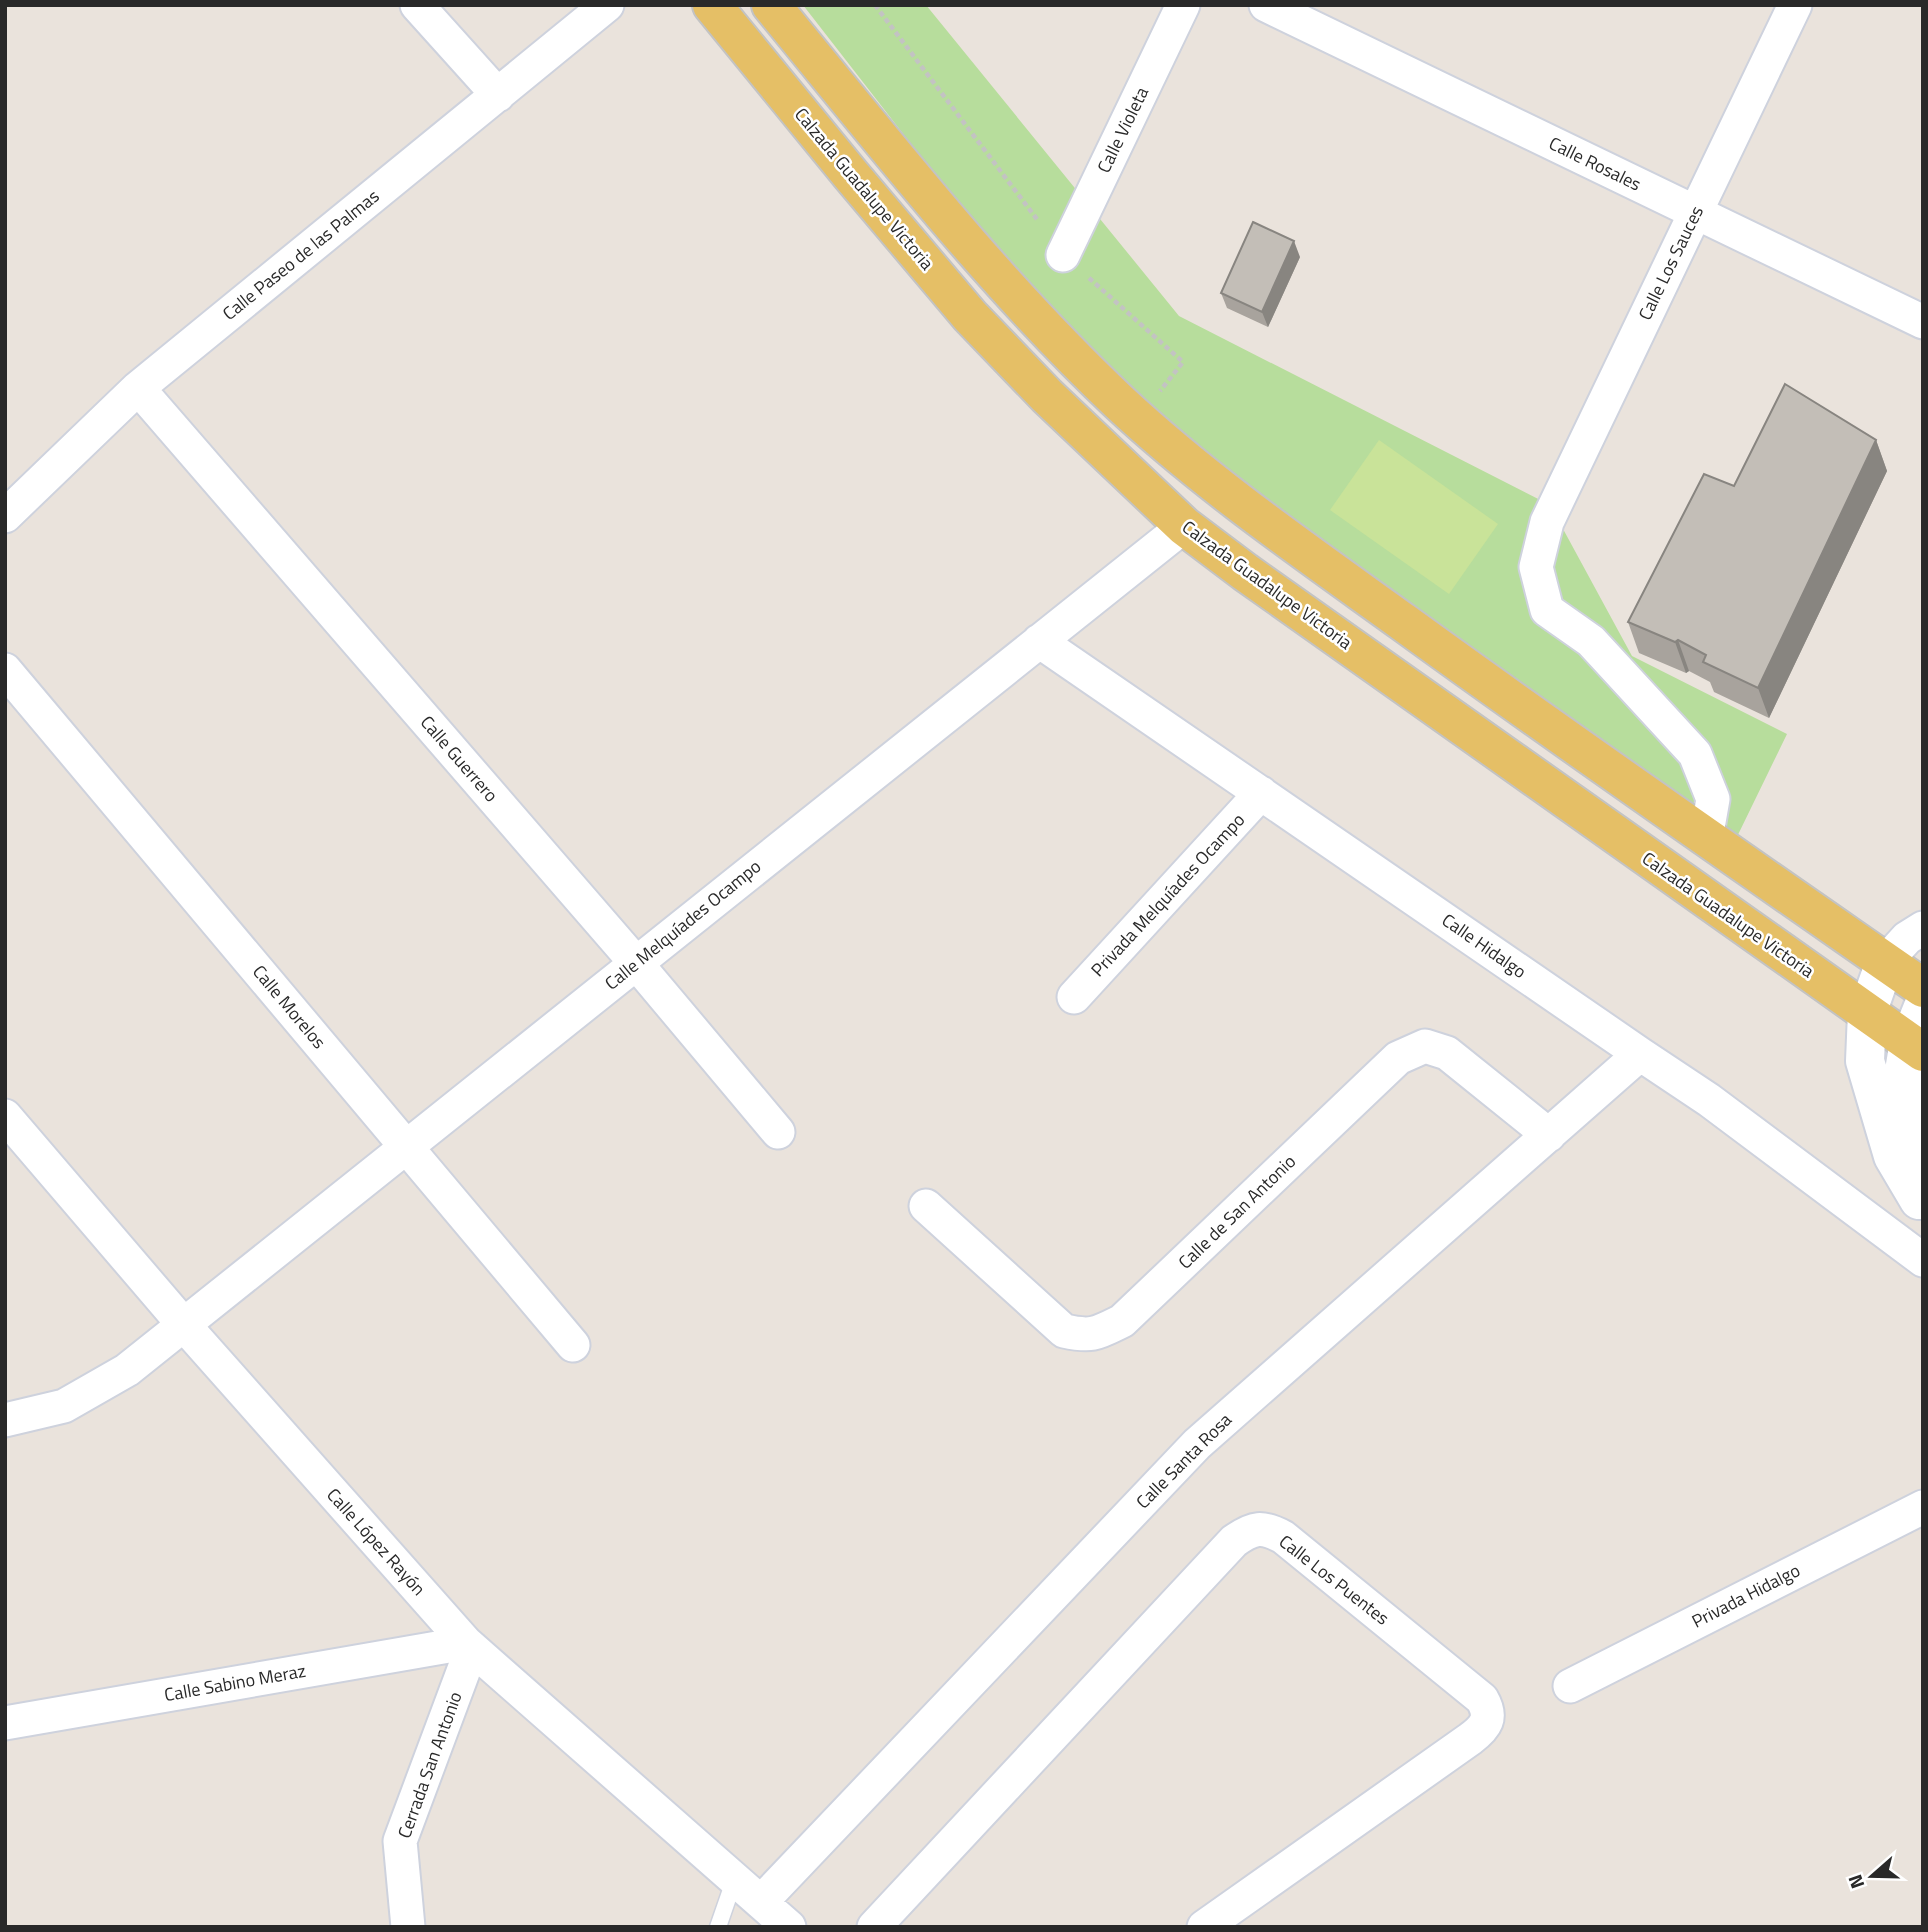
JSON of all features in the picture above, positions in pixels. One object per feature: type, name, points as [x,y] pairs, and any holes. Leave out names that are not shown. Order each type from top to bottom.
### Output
[{"type":"main road","name":"Calzada Guadalupe Victoria","points":[[712,5],[970,316],[1047,396],[1184,526],[1256,580],[1916,1047]]},
{"type":"main road","points":[[771,5],[978,256],[1059,343],[1121,404],[1194,468],[1497,691],[1923,988]]},
{"type":"main road","points":[[1885,962],[1867,1013],[1865,1061],[1893,1156],[1921,1209]]},
{"type":"main road","points":[[1921,1209],[1920,1154],[1902,1083],[1916,1047],[1923,1007]]},
{"type":"street","points":[[417,5],[498,95]]},
{"type":"street","name":"Calle Paseo de las Palmas","points":[[5,516],[138,388],[607,5]]},
{"type":"street","name":"Calle Violeta","points":[[1063,255],[1183,5]]},
{"type":"street","name":"Calle Rosales","points":[[1266,5],[1923,322]]},
{"type":"street","name":"Calle Los Sauces","points":[[1706,839],[1713,799],[1695,754],[1591,641],[1547,610],[1536,567],[1547,522],[1795,5]]},
{"type":"street","name":"Calle Guerrero","points":[[138,388],[636,963],[778,1132]]},
{"type":"street","name":"Calle Melquíades Ocampo","points":[[5,1420],[64,1406],[127,1370],[1184,526]]},
{"type":"street","name":"Calle Hidalgo","points":[[1039,641],[1709,1100],[1923,1260]]},
{"type":"street","name":"Calle Morelos","points":[[5,670],[573,1345]]},
{"type":"street","name":"Privada Melquíades Ocampo","points":[[1074,997],[1261,793]]},
{"type":"street","points":[[1885,962],[1908,938],[1923,928]]},
{"type":"street","name":"Calle de San Antonio","points":[[926,1206],[1064,1331],[1086,1336],[1122,1321],[1398,1058],[1425,1046],[1447,1052],[1549,1135]]},
{"type":"street","name":"Calle Santa Rosa","points":[[761,1902],[1197,1444],[1640,1054]]},
{"type":"street","name":"Calle López Rayón","points":[[5,1116],[184,1325],[469,1646],[789,1927]]},
{"type":"street","name":"Privada Hidalgo","points":[[1570,1686],[1923,1507]]},
{"type":"street","name":"Calle Los Puentes","points":[[874,1927],[1234,1541],[1255,1529],[1268,1529],[1283,1537],[1482,1699],[1488,1718],[1483,1728],[1470,1739],[1204,1927]]},
{"type":"street","name":"Calle Sabino Meraz","points":[[5,1723],[469,1646]]},
{"type":"street","name":"Cerrada San Antonio","points":[[408,1927],[400,1841],[469,1646]]},
{"type":"lane","points":[[718,1927],[735,1878]]},
{"type":"path","points":[[875,5],[1063,255],[1183,362]]},
{"type":"green space","points":[[803,5],[926,5],[1179,316],[1550,505],[1632,656],[1787,734],[1733,845],[1471,667],[1079,360]]},
{"type":"green space","points":[[1379,440],[1498,524],[1449,594],[1330,510]]},
{"type":"building","points":[[1253,222],[1294,241],[1262,312],[1221,293]]},
{"type":"building","points":[[1785,384],[1876,440],[1758,688],[1703,662],[1706,655],[1678,640],[1675,642],[1628,622],[1704,474],[1734,486]]}]
